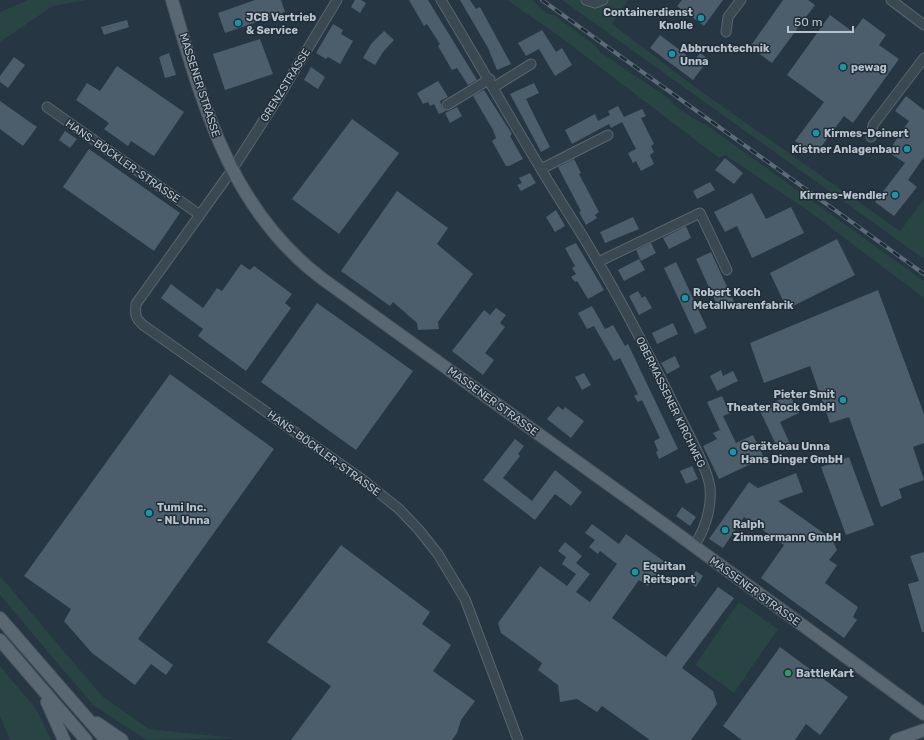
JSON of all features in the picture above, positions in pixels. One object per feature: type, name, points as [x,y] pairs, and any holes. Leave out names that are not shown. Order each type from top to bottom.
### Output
[{"type":"main road","name":"MASSENER STRASSE","points":[[172,0],[204,106],[232,170],[257,213],[284,246],[312,271],[694,546],[924,714]]},
{"type":"main road","points":[[0,618],[106,740]]},
{"type":"main road","points":[[0,640],[86,740]]},
{"type":"main road","points":[[36,682],[55,718],[64,740]]},
{"type":"main road","points":[[77,707],[122,740]]},
{"type":"main road","points":[[896,740],[924,730]]},
{"type":"street","name":"GRENZSTRASSE","points":[[232,170],[337,0]]},
{"type":"street","name":"OBERMASSENER KIRCHWEG","points":[[441,0],[598,262],[652,361],[706,474],[710,487],[710,502],[706,522],[700,538],[694,546]]},
{"type":"street","points":[[586,0],[596,3],[603,0]]},
{"type":"street","points":[[726,32],[728,17],[741,0]]},
{"type":"street","points":[[891,0],[924,25]]},
{"type":"street","points":[[872,137],[873,125],[924,58]]},
{"type":"street","points":[[447,105],[531,64]]},
{"type":"street","name":"HANS-BÖCKLER-STRASSE","points":[[47,107],[200,214]]},
{"type":"street","points":[[541,169],[608,135]]},
{"type":"street","name":"HANS-BÖCKLER-STRASSE","points":[[232,170],[136,304],[135,314],[137,320],[370,485],[399,509],[438,554],[465,599],[518,740]]},
{"type":"street","points":[[598,262],[700,213],[727,270]]},
{"type":"green space","points":[[28,0],[88,0],[53,6],[0,42],[0,12]]},
{"type":"green space","points":[[507,0],[532,0],[547,14],[554,15],[596,46],[600,52],[670,99],[681,110],[705,124],[924,281],[924,298],[806,209],[725,155],[719,158],[559,36]]},
{"type":"green space","points":[[562,0],[583,0],[592,6],[599,7],[608,0],[628,0],[612,24],[702,92],[900,231],[924,199],[924,259]]},
{"type":"green space","points":[[0,576],[102,696],[149,729],[234,738],[147,740],[93,705],[0,595]]},
{"type":"green space","points":[[739,602],[778,629],[734,693],[695,665]]},
{"type":"green space","points":[[0,666],[37,710],[51,740],[10,740],[0,716]]},
{"type":"building","name":"JCB Vertrieb & Service","points":[[255,0],[281,0],[285,12],[225,33],[218,13]]},
{"type":"building","points":[[355,0],[361,0],[366,3],[360,13],[351,7]]},
{"type":"building","points":[[409,0],[428,0],[477,80],[468,85],[457,68],[452,70],[438,46],[440,44],[427,24],[424,26]]},
{"type":"building","points":[[460,0],[470,0],[476,9],[480,7],[511,64],[497,70],[488,48]]},
{"type":"building","name":"Containerdienst Knolle","points":[[682,0],[723,0],[704,26],[677,6]]},
{"type":"building","points":[[783,0],[808,0],[815,5],[772,63],[750,47]]},
{"type":"building","name":"pewag","points":[[830,15],[853,32],[863,18],[886,35],[879,45],[899,59],[853,123],[844,116],[815,155],[795,141],[824,102],[787,75]]},
{"type":"building","points":[[127,20],[129,27],[104,35],[101,27]]},
{"type":"building","points":[[333,24],[343,30],[341,34],[353,41],[340,64],[328,57],[326,59],[316,53]]},
{"type":"building","points":[[542,30],[556,52],[562,48],[572,65],[555,76],[539,49],[526,56],[518,43]]},
{"type":"building","points":[[384,31],[394,40],[383,52],[375,65],[363,58],[371,44]]},
{"type":"building","name":"Abbruchtechnik Unna","points":[[660,35],[694,61],[700,53],[709,59],[693,80],[650,48]]},
{"type":"building","points":[[260,39],[273,74],[225,90],[213,54]]},
{"type":"building","points":[[169,53],[176,75],[165,78],[159,57]]},
{"type":"building","points":[[14,57],[25,65],[8,88],[0,82],[0,76]]},
{"type":"building","points":[[117,66],[184,112],[154,156],[131,141],[128,146],[104,129],[109,123],[76,100],[87,83],[100,91]]},
{"type":"building","points":[[311,67],[325,77],[318,89],[304,80]]},
{"type":"building","points":[[438,81],[448,97],[440,101],[442,108],[446,111],[439,114],[434,104],[430,106],[428,102],[423,104],[417,93]]},
{"type":"building","points":[[534,83],[539,93],[526,99],[550,147],[541,152],[510,94]]},
{"type":"building","points":[[484,90],[512,134],[510,136],[523,159],[509,166],[506,166],[492,141],[496,138],[493,130],[473,96]]},
{"type":"building","points":[[906,96],[924,110],[924,157],[908,180],[917,187],[894,216],[875,202],[905,163],[888,152],[909,121],[895,111]]},
{"type":"building","points":[[0,101],[37,127],[23,146],[0,129]]},
{"type":"building","points":[[618,106],[624,117],[642,109],[646,116],[641,118],[654,144],[651,146],[654,152],[650,155],[654,164],[641,171],[636,161],[633,163],[628,153],[636,149],[622,122],[611,128],[609,124],[572,144],[565,130],[595,114],[598,121],[610,115],[608,111]]},
{"type":"building","points":[[457,107],[462,116],[450,123],[445,113]]},
{"type":"building","points":[[352,119],[399,153],[339,234],[292,199]]},
{"type":"building","points":[[65,131],[77,139],[70,148],[59,140]]},
{"type":"building","points":[[89,149],[180,213],[154,251],[63,187]]},
{"type":"building","points":[[725,158],[743,173],[734,184],[715,170]]},
{"type":"building","points":[[574,159],[581,173],[579,174],[599,212],[595,215],[597,218],[586,225],[579,212],[581,211],[558,167]]},
{"type":"building","points":[[530,173],[536,183],[521,191],[517,185],[522,183],[519,178]]},
{"type":"building","points":[[710,182],[715,190],[697,199],[693,191]]},
{"type":"building","points":[[397,191],[448,228],[437,244],[473,274],[438,322],[439,329],[418,330],[417,323],[393,302],[390,306],[341,271]]},
{"type":"building","points":[[752,193],[766,219],[791,207],[804,233],[752,258],[737,226],[725,232],[714,212]]},
{"type":"building","points":[[556,210],[565,226],[555,232],[546,217]]},
{"type":"building","points":[[633,217],[639,229],[605,243],[600,232]]},
{"type":"building","points":[[686,226],[691,238],[669,249],[663,238]]},
{"type":"building","points":[[837,239],[855,275],[787,309],[770,273]]},
{"type":"building","points":[[576,243],[604,290],[588,299],[577,281],[575,282],[571,277],[576,274],[572,268],[575,266],[565,248]]},
{"type":"building","points":[[651,243],[656,253],[641,261],[636,250]]},
{"type":"building","name":"Robert Koch Metallwarenfabrik","points":[[711,252],[735,304],[720,311],[696,259]]},
{"type":"building","points":[[639,259],[645,270],[624,281],[618,270]]},
{"type":"building","name":"Robert Koch Metallwarenfabrik","points":[[676,262],[707,328],[695,334],[664,268]]},
{"type":"building","points":[[241,264],[250,270],[254,266],[292,294],[285,303],[291,308],[246,371],[198,336],[203,329],[161,298],[171,284],[203,308],[217,288],[222,291]]},
{"type":"building","name":"Pieter Smit Theater Rock GmbH","points":[[878,290],[924,414],[924,443],[913,447],[924,480],[899,489],[902,498],[881,507],[849,417],[830,423],[810,366],[764,383],[750,343]]},
{"type":"building","points":[[638,291],[642,298],[645,296],[652,308],[639,315],[629,296]]},
{"type":"building","points":[[317,303],[413,371],[356,450],[261,382]]},
{"type":"building","points":[[592,306],[605,329],[613,325],[625,346],[628,344],[678,449],[659,459],[654,441],[660,438],[642,400],[638,402],[634,396],[638,394],[620,358],[614,361],[594,326],[587,329],[578,313]]},
{"type":"building","points":[[496,308],[506,315],[500,323],[505,327],[485,353],[494,360],[483,375],[452,351],[484,310],[490,315]]},
{"type":"building","points":[[673,323],[678,334],[657,344],[652,333]]},
{"type":"building","points":[[675,356],[680,367],[667,374],[661,363]]},
{"type":"building","points":[[721,370],[723,376],[733,371],[738,381],[717,391],[710,376]]},
{"type":"building","points":[[584,373],[591,385],[582,390],[575,377]]},
{"type":"building","name":"Tumi Inc. - NL Unna","points":[[170,374],[274,449],[138,639],[173,665],[166,675],[151,664],[135,685],[92,653],[64,621],[71,609],[24,576]]},
{"type":"building","points":[[790,395],[799,413],[780,422],[791,446],[779,451],[759,409]]},
{"type":"building","name":"Gerätebau Unna Hans Dinger GmbH","points":[[722,396],[730,413],[723,416],[736,443],[753,435],[764,458],[719,479],[703,446],[717,439],[713,433],[720,430],[707,402]]},
{"type":"building","points":[[558,406],[563,410],[565,407],[584,421],[571,438],[547,419]]},
{"type":"building","points":[[515,439],[524,446],[518,454],[520,456],[503,478],[532,501],[555,470],[582,492],[571,506],[555,494],[535,520],[483,480]]},
{"type":"building","points":[[849,457],[874,525],[846,535],[821,467]]},
{"type":"building","points":[[692,466],[698,479],[686,484],[680,471]]},
{"type":"building","points":[[796,473],[803,492],[778,501],[832,539],[837,550],[829,560],[837,565],[825,583],[858,607],[853,617],[857,620],[844,638],[761,578],[784,545],[744,517],[723,548],[709,539],[749,482],[758,488]]},
{"type":"building","points":[[682,507],[696,517],[690,526],[676,516]]},
{"type":"building","points":[[592,524],[619,544],[626,534],[665,562],[648,586],[639,580],[612,618],[666,657],[718,587],[734,598],[682,668],[713,691],[717,704],[691,740],[650,740],[602,706],[597,712],[577,699],[560,702],[558,685],[538,670],[542,663],[501,633],[498,623],[540,566],[567,586],[576,574],[562,564],[566,557],[558,551],[565,542],[582,556],[576,563],[590,574],[576,592],[590,602],[617,564],[600,551],[598,554],[589,547],[595,540],[585,533]]},
{"type":"building","points":[[341,545],[430,612],[422,624],[451,645],[433,671],[475,701],[461,720],[457,733],[452,740],[291,740],[331,686],[267,642]]},
{"type":"building","points":[[924,552],[924,632],[922,632],[908,584],[919,581],[910,556]]},
{"type":"building","points":[[696,571],[703,576],[696,587],[688,582]]},
{"type":"building","name":"BattleKart","points":[[780,647],[848,697],[820,735],[806,724],[795,740],[742,740],[723,726]]},
{"type":"railway","points":[[542,0],[924,274]]},
{"type":"place","name":"Containerdienst Knolle","points":[[701,18]]},
{"type":"place","name":"JCB Vertrieb & Service","points":[[238,23]]},
{"type":"place","name":"Abbruchtechnik Unna","points":[[672,54]]},
{"type":"place","name":"pewag","points":[[843,67]]},
{"type":"place","name":"Kirmes-Deinert","points":[[816,133]]},
{"type":"place","name":"Kistner Anlagenbau","points":[[907,149]]},
{"type":"place","name":"Kirmes-Wendler","points":[[895,195]]},
{"type":"place","name":"Robert Koch Metallwarenfabrik","points":[[685,298]]},
{"type":"place","name":"Pieter Smit Theater Rock GmbH","points":[[843,400]]},
{"type":"place","name":"Gerätebau Unna Hans Dinger GmbH","points":[[733,452]]},
{"type":"place","name":"Tumi Inc. - NL Unna","points":[[149,513]]},
{"type":"place","name":"Ralph Zimmermann GmbH","points":[[725,530]]},
{"type":"place","name":"Equitan Reitsport","points":[[635,572]]},
{"type":"place","name":"BattleKart","points":[[788,673]]}]
